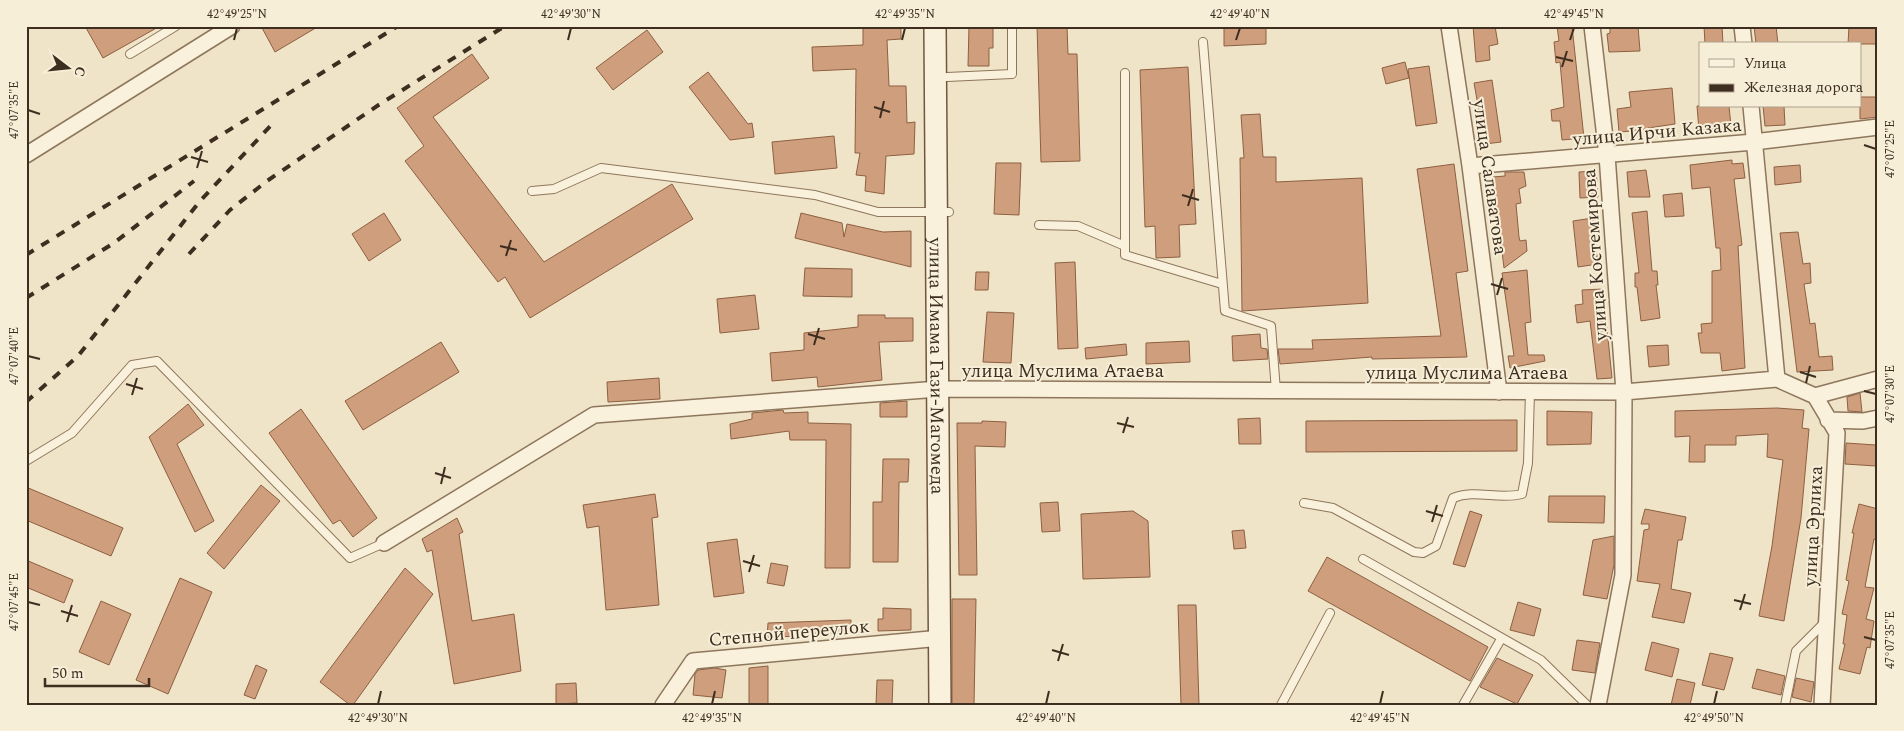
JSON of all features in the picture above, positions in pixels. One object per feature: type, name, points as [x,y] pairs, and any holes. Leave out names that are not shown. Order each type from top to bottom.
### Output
[{"type":"main road","name":"улица Имама Гази-Магомеда","points":[[935,26],[943,211],[945,389],[940,705]]},
{"type":"main road","points":[[943,211],[948,76],[947,26]]},
{"type":"main road","points":[[945,389],[949,705]]},
{"type":"street","points":[[26,155],[232,26]]},
{"type":"street","name":"улица Салаватова","points":[[1449,26],[1470,166],[1499,392]]},
{"type":"street","name":"улица Костемирова","points":[[1592,26],[1607,156],[1624,392],[1623,575],[1598,705]]},
{"type":"street","points":[[1742,26],[1744,42]]},
{"type":"street","points":[[1751,108],[1777,379],[1814,396],[1878,378]]},
{"type":"street","name":"улица Ирчи Казака","points":[[1470,166],[1607,156],[1754,142],[1878,127]]},
{"type":"street","name":"улица Муслима Атаева","points":[[384,543],[594,415],[945,389],[1624,392],[1777,379]]},
{"type":"street","name":"улица Эрлиха","points":[[1814,396],[1837,434],[1822,705]]},
{"type":"street","points":[[1828,420],[1878,418]]},
{"type":"street","name":"Степной переулок","points":[[663,705],[693,661],[941,638]]},
{"type":"lane","points":[[130,54],[176,26]]},
{"type":"lane","points":[[948,76],[1012,74],[1012,26]]},
{"type":"lane","points":[[1203,42],[1225,311],[1271,326],[1276,391]]},
{"type":"lane","points":[[1125,73],[1125,255],[1222,284]]},
{"type":"lane","points":[[532,191],[554,189],[602,168],[815,195],[878,212],[943,211]]},
{"type":"lane","points":[[1039,225],[1078,226],[1125,246]]},
{"type":"lane","points":[[26,460],[72,433],[132,365],[157,361],[350,558],[384,543]]},
{"type":"lane","points":[[1304,504],[1333,508],[1414,552],[1423,553],[1436,546],[1452,498],[1466,493],[1507,498],[1522,494],[1528,464],[1530,392]]},
{"type":"lane","points":[[1363,559],[1541,660],[1587,705]]},
{"type":"lane","points":[[1281,705],[1330,613]]},
{"type":"lane","points":[[1785,705],[1796,651],[1827,620]]},
{"type":"lane","points":[[1463,705],[1501,639]]},
{"type":"building","points":[[85,26],[160,26],[103,58]]},
{"type":"building","points":[[261,26],[319,26],[275,52]]},
{"type":"building","points":[[863,26],[901,26],[901,39],[887,40],[889,86],[906,86],[907,123],[915,122],[914,154],[886,156],[884,194],[865,191],[866,176],[856,175],[860,153],[855,153],[856,69],[813,71],[812,47],[863,45]]},
{"type":"building","points":[[969,26],[993,26],[993,48],[989,48],[989,66],[968,66]]},
{"type":"building","points":[[1037,26],[1067,26],[1068,54],[1077,54],[1080,161],[1041,162]]},
{"type":"building","points":[[1224,26],[1266,26],[1266,44],[1224,46]]},
{"type":"building","points":[[1473,26],[1495,26],[1498,44],[1489,46],[1490,60],[1476,62]]},
{"type":"building","points":[[1557,26],[1572,26],[1584,138],[1562,140],[1560,121],[1552,121],[1551,110],[1564,107],[1560,62],[1556,63],[1554,42],[1559,41]]},
{"type":"building","points":[[1610,26],[1638,26],[1640,51],[1609,52],[1607,34],[1610,33]]},
{"type":"building","points":[[1704,26],[1722,26],[1723,42],[1705,42]]},
{"type":"building","points":[[1754,26],[1776,26],[1778,42],[1756,42]]},
{"type":"building","points":[[1849,26],[1878,26],[1878,44],[1848,42]]},
{"type":"building","points":[[647,30],[663,52],[613,90],[596,68]]},
{"type":"building","points":[[472,54],[489,78],[433,117],[544,262],[672,184],[693,219],[530,318],[505,277],[498,282],[405,161],[424,146],[397,108]]},
{"type":"building","points":[[1405,62],[1409,78],[1386,84],[1382,68]]},
{"type":"building","points":[[1429,66],[1437,123],[1416,126],[1408,69]]},
{"type":"building","points":[[1188,67],[1196,224],[1179,225],[1180,257],[1156,258],[1155,226],[1145,227],[1140,70]]},
{"type":"building","points":[[708,72],[748,124],[752,123],[754,137],[730,140],[689,87]]},
{"type":"building","points":[[1492,80],[1501,142],[1485,144],[1474,83]]},
{"type":"building","points":[[1672,88],[1675,124],[1648,128],[1648,130],[1619,132],[1617,109],[1631,107],[1629,92]]},
{"type":"building","points":[[1862,97],[1878,97],[1878,117],[1860,119]]},
{"type":"building","points":[[1697,106],[1699,108],[1729,108],[1731,126],[1699,130]]},
{"type":"building","points":[[1763,108],[1784,108],[1785,125],[1765,126]]},
{"type":"building","points":[[1260,114],[1263,157],[1276,157],[1276,182],[1362,178],[1368,303],[1242,311],[1240,158],[1244,158],[1241,115]]},
{"type":"building","points":[[834,136],[837,168],[775,174],[772,142]]},
{"type":"building","points":[[1732,160],[1732,164],[1743,163],[1745,178],[1734,179],[1742,245],[1738,246],[1745,368],[1722,371],[1720,353],[1701,353],[1698,333],[1702,333],[1701,324],[1712,323],[1712,271],[1721,270],[1720,248],[1716,248],[1710,187],[1692,189],[1690,165]]},
{"type":"building","points":[[996,163],[1021,163],[1019,215],[994,214]]},
{"type":"building","points":[[1454,164],[1468,271],[1456,273],[1467,357],[1372,359],[1372,357],[1280,364],[1278,349],[1313,349],[1312,340],[1441,336],[1417,169]]},
{"type":"building","points":[[1800,165],[1801,182],[1775,185],[1774,167]]},
{"type":"building","points":[[1646,170],[1650,197],[1629,197],[1627,172]]},
{"type":"building","points":[[1596,171],[1598,197],[1580,198],[1579,172]]},
{"type":"building","points":[[1505,172],[1524,172],[1526,186],[1519,189],[1521,203],[1516,204],[1519,237],[1520,241],[1526,240],[1527,251],[1504,268],[1493,177],[1505,176]]},
{"type":"building","points":[[1682,193],[1684,216],[1665,217],[1663,195]]},
{"type":"building","points":[[1647,211],[1652,271],[1657,271],[1658,285],[1656,285],[1660,318],[1641,321],[1637,287],[1635,287],[1635,273],[1639,273],[1632,213]]},
{"type":"building","points":[[384,213],[401,240],[369,261],[352,234]]},
{"type":"building","points":[[801,213],[842,223],[844,237],[847,224],[883,232],[911,231],[911,267],[795,238]]},
{"type":"building","points":[[1593,218],[1598,264],[1578,267],[1573,221]]},
{"type":"building","points":[[1798,232],[1803,264],[1810,263],[1811,283],[1804,284],[1810,324],[1815,323],[1819,357],[1832,356],[1833,370],[1797,372],[1780,233]]},
{"type":"building","points":[[1075,262],[1078,348],[1058,349],[1055,263]]},
{"type":"building","points":[[805,268],[852,269],[852,297],[803,296]]},
{"type":"building","points":[[1527,270],[1531,322],[1525,323],[1528,355],[1544,355],[1545,361],[1510,368],[1508,356],[1514,356],[1502,273]]},
{"type":"building","points":[[976,272],[989,272],[988,290],[975,290]]},
{"type":"building","points":[[1603,289],[1612,378],[1597,379],[1590,321],[1577,323],[1575,305],[1583,304],[1582,290]]},
{"type":"building","points":[[755,295],[759,329],[720,333],[717,299]]},
{"type":"building","points":[[987,312],[1014,313],[1011,363],[983,362]]},
{"type":"building","points":[[858,315],[885,315],[885,318],[913,318],[913,341],[879,342],[882,380],[818,387],[817,377],[772,381],[770,353],[804,350],[804,333],[858,327]]},
{"type":"building","points":[[1260,334],[1261,348],[1267,349],[1268,359],[1233,361],[1232,336]]},
{"type":"building","points":[[1189,341],[1190,362],[1146,364],[1146,343]]},
{"type":"building","points":[[441,342],[459,372],[363,430],[345,401]]},
{"type":"building","points":[[1126,344],[1127,355],[1086,359],[1085,348]]},
{"type":"building","points":[[1668,345],[1669,365],[1649,367],[1647,346]]},
{"type":"building","points":[[659,378],[660,399],[608,402],[607,382]]},
{"type":"building","points":[[1860,393],[1862,412],[1848,411],[1847,397]]},
{"type":"building","points":[[907,401],[907,417],[880,417],[880,403]]},
{"type":"building","points":[[188,404],[204,425],[177,444],[214,521],[195,532],[149,437]]},
{"type":"building","points":[[1777,408],[1804,410],[1802,428],[1809,429],[1801,518],[1784,621],[1759,616],[1772,546],[1783,460],[1767,457],[1768,434],[1736,436],[1736,445],[1705,445],[1705,462],[1689,462],[1690,436],[1675,437],[1675,411]]},
{"type":"building","points":[[301,409],[377,518],[353,537],[340,520],[333,524],[269,433]]},
{"type":"building","points":[[783,410],[784,413],[808,412],[808,423],[851,424],[850,568],[825,568],[826,440],[790,440],[789,431],[731,439],[730,424],[752,419],[752,413]]},
{"type":"building","points":[[1547,411],[1592,412],[1591,444],[1547,445]]},
{"type":"building","points":[[1260,418],[1261,444],[1239,444],[1238,419]]},
{"type":"building","points":[[1517,420],[1517,451],[1306,452],[1306,421]]},
{"type":"building","points":[[982,421],[1006,422],[1005,447],[975,446],[977,575],[959,575],[957,423],[982,423]]},
{"type":"building","points":[[1846,443],[1876,445],[1876,466],[1845,464]]},
{"type":"building","points":[[883,459],[909,459],[908,482],[899,482],[898,562],[873,562],[873,502],[882,502]]},
{"type":"building","points":[[261,485],[280,501],[224,569],[207,553]]},
{"type":"building","points":[[26,487],[123,528],[111,556],[26,520]]},
{"type":"building","points":[[655,494],[658,517],[652,518],[659,605],[606,610],[599,526],[587,528],[583,505]]},
{"type":"building","points":[[1549,496],[1605,496],[1604,523],[1548,522]]},
{"type":"building","points":[[1058,502],[1060,531],[1042,532],[1040,503]]},
{"type":"building","points":[[1859,504],[1878,509],[1878,540],[1874,539],[1865,587],[1874,588],[1866,619],[1874,621],[1870,648],[1867,647],[1860,674],[1839,669],[1845,644],[1843,644],[1847,615],[1842,614],[1849,581],[1846,580],[1854,533],[1852,533]]},
{"type":"building","points":[[1645,509],[1686,517],[1682,540],[1678,540],[1671,589],[1691,593],[1684,623],[1652,617],[1660,584],[1637,581],[1644,530],[1649,529],[1649,524],[1641,524]]},
{"type":"building","points":[[1133,511],[1148,521],[1150,577],[1083,579],[1081,514]]},
{"type":"building","points":[[1470,511],[1482,515],[1465,567],[1453,564]]},
{"type":"building","points":[[457,518],[463,532],[459,534],[472,621],[514,614],[521,671],[454,684],[432,550],[427,552],[422,539]]},
{"type":"building","points":[[1244,530],[1246,548],[1234,549],[1232,531]]},
{"type":"building","points":[[1614,536],[1614,565],[1607,599],[1583,595],[1593,540]]},
{"type":"building","points":[[737,539],[744,593],[714,597],[707,543]]},
{"type":"building","points":[[1327,557],[1488,647],[1470,681],[1308,591]]},
{"type":"building","points":[[26,560],[73,580],[64,603],[26,587]]},
{"type":"building","points":[[771,563],[788,566],[784,586],[767,583]]},
{"type":"building","points":[[405,568],[433,594],[353,705],[350,705],[320,682]]},
{"type":"building","points":[[180,578],[212,592],[168,694],[136,680]]},
{"type":"building","points":[[952,599],[976,599],[974,705],[952,705]]},
{"type":"building","points":[[101,601],[131,614],[109,665],[79,652]]},
{"type":"building","points":[[1518,602],[1541,609],[1534,636],[1510,630]]},
{"type":"building","points":[[1178,605],[1196,605],[1199,705],[1181,705]]},
{"type":"building","points":[[883,608],[911,609],[911,630],[878,631],[878,619],[883,619]]},
{"type":"building","points":[[851,620],[851,632],[767,638],[768,623]]},
{"type":"building","points":[[1577,640],[1600,643],[1595,673],[1572,670]]},
{"type":"building","points":[[1652,642],[1679,649],[1672,677],[1645,670]]},
{"type":"building","points":[[1710,653],[1733,658],[1724,690],[1702,685]]},
{"type":"building","points":[[1497,658],[1533,675],[1517,704],[1480,687]]},
{"type":"building","points":[[256,665],[267,670],[255,699],[244,695]]},
{"type":"building","points":[[768,666],[768,705],[749,705],[749,668]]},
{"type":"building","points":[[715,668],[726,670],[722,698],[693,695],[695,674],[698,670]]},
{"type":"building","points":[[1757,669],[1785,676],[1781,695],[1752,688]]},
{"type":"building","points":[[1796,678],[1814,682],[1811,702],[1792,697]]},
{"type":"building","points":[[1677,679],[1695,683],[1690,705],[1671,705]]},
{"type":"building","points":[[877,680],[893,680],[892,705],[876,705]]},
{"type":"building","points":[[576,683],[577,703],[556,704],[556,684]]},
{"type":"railway","points":[[26,255],[398,26]]},
{"type":"railway","points":[[189,254],[230,210],[267,181],[380,104],[505,26]]},
{"type":"railway","points":[[26,402],[78,356],[200,201],[276,120]]},
{"type":"railway","points":[[26,298],[114,243],[194,181]]}]
